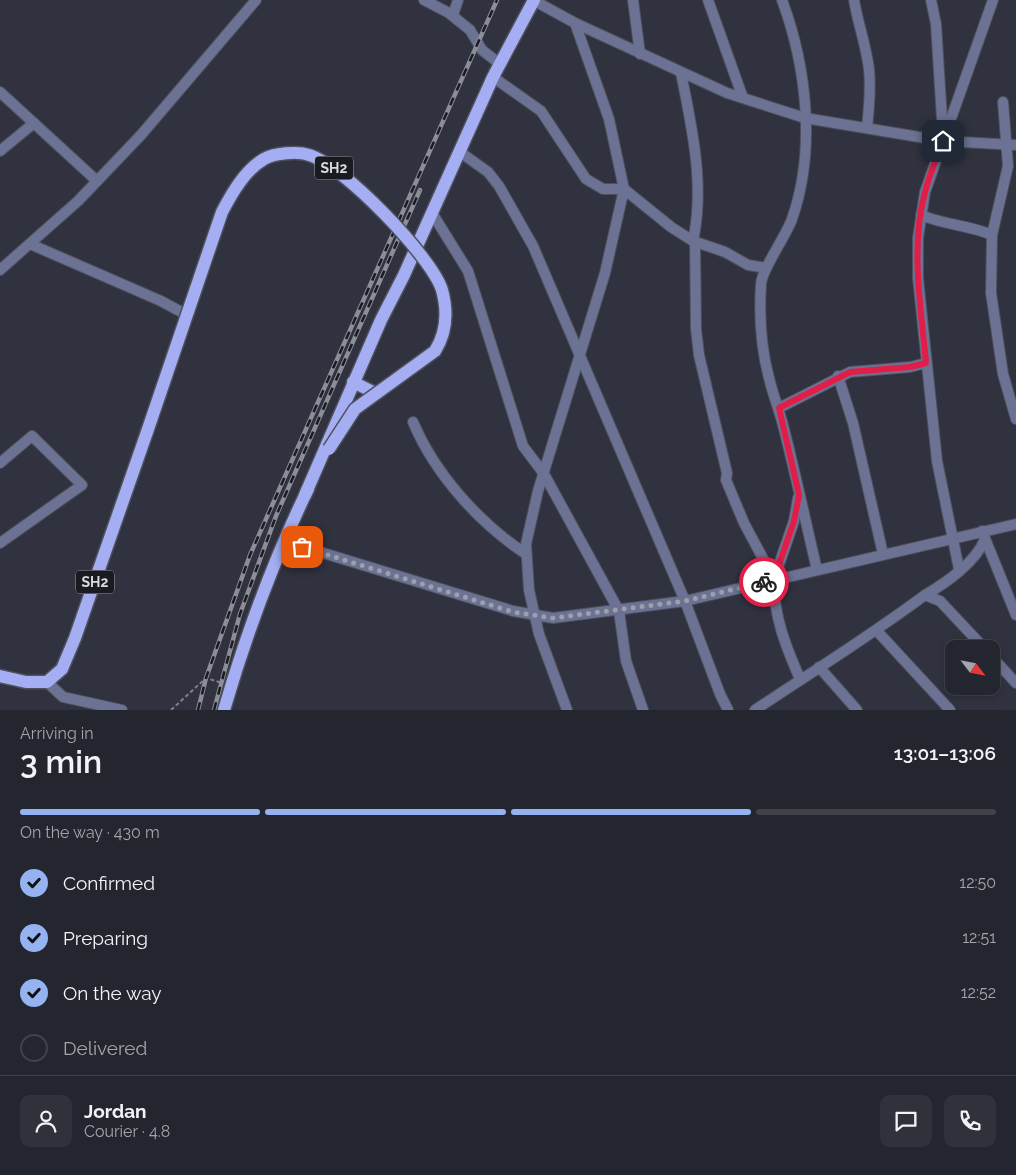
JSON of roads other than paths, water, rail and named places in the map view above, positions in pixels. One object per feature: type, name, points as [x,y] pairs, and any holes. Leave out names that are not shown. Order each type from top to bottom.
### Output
[{"type":"main road","points":[[305,495],[353,382],[460,152],[493,76],[534,0]]},
{"type":"main road","name":"SH2","points":[[47,682],[62,669],[75,638],[222,212],[238,184],[264,159],[278,155],[308,154],[327,163],[344,175],[420,253],[441,288],[446,304],[445,326],[442,340],[434,351],[418,365],[375,393],[355,409],[328,449],[284,541],[224,710]]},
{"type":"main road","points":[[353,382],[375,393]]},
{"type":"main road","points":[[0,676],[26,682],[47,682]]},
{"type":"street","points":[[0,270],[97,181],[141,135],[256,0]]},
{"type":"street","points":[[424,0],[453,16],[470,30],[482,50],[500,64]]},
{"type":"street","points":[[453,16],[458,0]]},
{"type":"street","points":[[534,0],[575,23],[681,73],[743,98],[805,118],[943,141],[1016,145]]},
{"type":"street","points":[[549,0],[553,12]]},
{"type":"street","points":[[633,0],[640,54]]},
{"type":"street","points":[[708,0],[743,98]]},
{"type":"street","points":[[782,0],[800,65],[805,118],[804,167],[799,198],[779,248],[766,268],[761,281],[761,328],[769,379],[779,408],[817,570]]},
{"type":"street","points":[[854,0],[857,25],[864,43],[869,71],[867,128]]},
{"type":"street","points":[[931,0],[936,24],[943,141]]},
{"type":"street","points":[[959,569],[937,461],[918,278],[918,238],[925,192],[993,0]]},
{"type":"street","points":[[566,710],[538,634],[528,590],[526,544],[544,474],[605,273],[624,189],[609,119],[575,23]]},
{"type":"street","points":[[681,73],[697,162],[697,213],[694,241],[696,328],[699,355],[727,474],[726,480],[744,523],[774,579]]},
{"type":"street","points":[[493,76],[541,111],[586,179],[602,189],[624,189],[670,227],[694,241],[724,252],[748,265],[766,268]]},
{"type":"street","points":[[0,92],[97,181]]},
{"type":"street","points":[[1003,102],[1008,166],[992,235],[991,293],[1003,374],[1016,419]]},
{"type":"street","points":[[0,151],[34,123]]},
{"type":"street","points":[[460,152],[488,172],[499,186],[533,246],[685,601],[720,694],[728,710]]},
{"type":"street","points":[[432,212],[468,271],[523,446],[544,474],[619,611],[626,661],[643,710]]},
{"type":"street","points":[[921,215],[937,222],[982,231],[992,235]]},
{"type":"street","points":[[30,244],[161,301],[186,315]]},
{"type":"street","points":[[779,408],[838,376],[850,372],[910,367],[926,363]]},
{"type":"street","points":[[838,376],[854,423],[883,554]]},
{"type":"street","points":[[413,422],[422,444],[453,486],[483,519],[508,542],[526,554]]},
{"type":"street","points":[[0,463],[24,440],[32,436],[82,485],[0,543]]},
{"type":"street","points":[[799,495],[794,521],[774,579],[775,606],[779,623],[786,646],[800,679]]},
{"type":"street","points":[[284,541],[442,591],[534,615],[553,618],[685,601],[953,538],[983,535],[1016,524]]},
{"type":"street","points":[[755,710],[800,679],[877,631],[925,595],[939,587],[980,550],[983,535]]},
{"type":"street","points":[[983,535],[1016,615]]},
{"type":"street","points":[[925,595],[940,601],[977,640]]},
{"type":"street","points":[[877,631],[950,710]]},
{"type":"street","points":[[1000,666],[1016,683]]},
{"type":"street","points":[[819,667],[857,710]]},
{"type":"street","points":[[47,682],[63,697],[122,710]]},
{"type":"railway","points":[[198,710],[206,678],[250,555],[497,0]]},
{"type":"railway","points":[[214,710],[240,614],[276,516],[420,190]]}]
